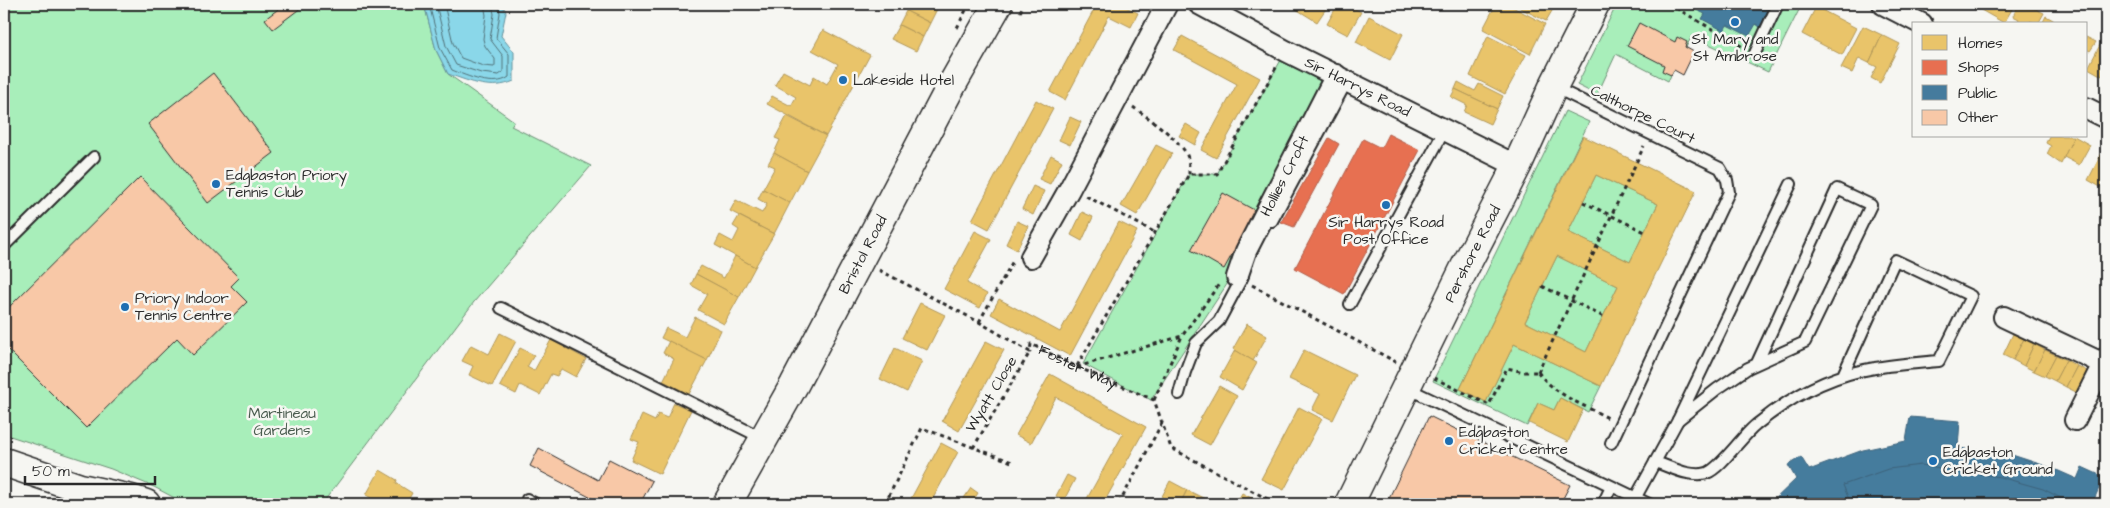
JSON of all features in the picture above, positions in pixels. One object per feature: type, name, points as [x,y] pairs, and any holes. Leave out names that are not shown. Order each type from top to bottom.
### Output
[{"type":"main road","name":"Bristol Road","points":[[727,504],[861,260],[949,90],[998,4]]},
{"type":"main road","name":"Pershore Road","points":[[1349,504],[1517,166],[1594,4]]},
{"type":"main road","points":[[4,464],[80,488],[146,504]]},
{"type":"street","points":[[1031,257],[1119,97],[1167,4]]},
{"type":"street","name":"Sir Harrys Road","points":[[1199,4],[1444,131],[1517,166]]},
{"type":"street","points":[[1883,4],[1918,22]]},
{"type":"street","name":"Hollies Croft","points":[[1239,278],[1246,251],[1342,78]]},
{"type":"street","points":[[2088,109],[2106,118]]},
{"type":"street","points":[[2004,317],[2105,362],[2075,420]]},
{"type":"lane","points":[[1755,53],[1778,4]]},
{"type":"lane","name":"Calthorpe Court","points":[[1553,87],[1720,168],[1727,180],[1729,192],[1620,424]]},
{"type":"lane","points":[[1350,304],[1444,131]]},
{"type":"lane","points":[[4,246],[94,157]]},
{"type":"lane","points":[[1634,502],[1678,420],[1791,184]]},
{"type":"lane","points":[[1678,420],[1717,389],[1757,364],[1805,342],[1870,205],[1837,189],[1757,364]]},
{"type":"lane","points":[[1656,462],[1688,474],[1707,473],[1719,465],[1754,426],[1803,392],[1843,375],[1875,368],[1939,362],[1971,296],[1895,260],[1843,375]]},
{"type":"lane","points":[[1179,394],[1196,343],[1219,321],[1239,278]]},
{"type":"lane","points":[[501,308],[763,438]]},
{"type":"lane","points":[[1412,376],[1611,487],[1634,502],[1650,504]]},
{"type":"lane","points":[[1611,443],[1620,424]]},
{"type":"lane","points":[[1603,504],[1611,487]]},
{"type":"path","points":[[1669,4],[1724,38],[1755,53]]},
{"type":"path","points":[[1189,174],[1217,174],[1286,50]]},
{"type":"path","points":[[1077,367],[1189,174],[1188,157],[1178,143],[1168,133],[1119,97]]},
{"type":"path","points":[[1538,372],[1650,134]]},
{"type":"path","points":[[1070,188],[1156,232]]},
{"type":"path","points":[[1583,202],[1645,232]]},
{"type":"path","points":[[979,322],[1015,258],[1031,257]]},
{"type":"path","name":"Foster Way","points":[[861,260],[979,322],[1030,352],[1031,344],[1077,367],[1154,400],[1171,448],[1278,504]]},
{"type":"path","points":[[1239,278],[1412,376],[1489,405],[1507,368],[1524,372],[1538,372]]},
{"type":"path","points":[[1542,286],[1604,316]]},
{"type":"path","points":[[1077,367],[1182,336]]},
{"type":"path","name":"Wyatt Close","points":[[973,448],[1030,352]]},
{"type":"path","points":[[1538,372],[1547,384],[1557,392],[1620,424]]},
{"type":"path","points":[[1119,504],[1163,421]]},
{"type":"path","points":[[885,504],[922,428],[1012,462]]},
{"type":"green space","name":"Edgbaston Priory Tennis Club","points":[[4,4],[424,4],[436,50],[448,74],[514,121],[511,126],[591,166],[474,302],[322,504],[186,504],[154,487],[111,469],[4,434]]},
{"type":"green space","points":[[1617,4],[1802,4],[1768,72],[1692,36],[1668,81],[1616,54],[1597,95],[1577,85]]},
{"type":"green space","points":[[1281,60],[1332,84],[1233,275],[1151,400],[1083,364],[1189,174],[1217,174]]},
{"type":"green space","points":[[1565,111],[1589,122],[1460,389],[1486,402],[1514,344],[1601,386],[1588,412],[1560,398],[1554,410],[1538,403],[1527,426],[1433,381]]},
{"type":"green space","points":[[1596,175],[1658,204],[1630,262],[1568,232]]},
{"type":"green space","points":[[1557,256],[1618,286],[1586,352],[1525,322]]},
{"type":"water","points":[[424,4],[502,4],[506,12],[501,36],[514,52],[514,81],[506,84],[489,85],[448,74],[436,50]]},
{"type":"building: Homes","points":[[909,4],[928,4],[937,9],[930,23],[906,11]]},
{"type":"building: Homes","points":[[1097,4],[1120,4],[1138,13],[1131,27],[1109,16],[1065,100],[1050,92]]},
{"type":"building: Homes","points":[[1299,4],[1329,4],[1317,22],[1296,9]]},
{"type":"building: Homes","points":[[1338,4],[1345,4],[1361,12],[1348,35],[1327,24]]},
{"type":"building: Homes","points":[[1496,4],[1507,4],[1545,24],[1530,54],[1483,29]]},
{"type":"building: Homes","points":[[1512,4],[1556,4],[1546,21]]},
{"type":"building: Homes","points":[[1985,4],[2015,4],[2005,22],[1981,10]]},
{"type":"building: Homes","points":[[2019,4],[2030,4],[2029,6],[2044,13],[2039,22],[2017,22],[2019,19],[2013,16]]},
{"type":"building: Homes","points":[[1816,7],[1856,28],[1842,55],[1802,34]]},
{"type":"building: Homes","points":[[906,11],[930,23],[923,37],[899,25]]},
{"type":"building: Homes","points":[[1369,16],[1403,34],[1390,60],[1356,42]]},
{"type":"building: Homes","points":[[2046,16],[2056,22],[2043,22]]},
{"type":"building: Homes","points":[[899,25],[923,37],[916,51],[891,39]]},
{"type":"building: Homes","points":[[1863,26],[1882,35],[1869,63],[1859,58],[1852,73],[1841,68]]},
{"type":"building: Homes","name":"Lakeside Hotel","points":[[823,30],[870,55],[826,136],[767,104],[772,96],[791,106],[796,97],[775,85],[783,71],[810,85],[814,76],[827,84],[838,64],[812,50]]},
{"type":"building: Homes","points":[[1882,35],[1900,44],[1880,83],[1871,78],[1877,67],[1869,63]]},
{"type":"building: Homes","points":[[1182,36],[1260,78],[1216,158],[1201,150],[1237,84],[1174,50]]},
{"type":"building: Homes","points":[[1488,36],[1526,55],[1505,94],[1470,76]]},
{"type":"building: Homes","points":[[2088,38],[2096,42],[2090,51],[2088,50]]},
{"type":"building: Homes","points":[[2101,43],[2106,46],[2106,73],[2104,77],[2088,68]]},
{"type":"building: Homes","points":[[1458,82],[1475,91],[1479,84],[1503,96],[1497,109],[1455,89]]},
{"type":"building: Homes","points":[[1455,89],[1497,109],[1490,124],[1464,112],[1467,105],[1451,97]]},
{"type":"building: Homes","points":[[1036,100],[1053,109],[989,229],[972,220]]},
{"type":"building: Homes","points":[[787,116],[826,136],[807,171],[774,153],[780,140],[775,138]]},
{"type":"building: Homes","points":[[1070,117],[1081,122],[1070,145],[1059,140]]},
{"type":"building: Homes","points":[[1186,124],[1201,133],[1195,145],[1179,136]]},
{"type":"building: Homes","points":[[1583,136],[1696,191],[1601,386],[1514,344],[1486,402],[1460,389]],"holes":[[[1596,175],[1658,204],[1630,262],[1568,232]],[[1557,256],[1618,286],[1586,352],[1525,322]]]},
{"type":"building: Homes","points":[[2048,138],[2073,138],[2061,164],[2047,154],[2051,146],[2046,143]]},
{"type":"building: Homes","points":[[2073,138],[2078,138],[2090,145],[2079,165],[2064,157]]},
{"type":"building: Homes","points":[[1156,145],[1172,153],[1137,215],[1121,206]]},
{"type":"building: Homes","points":[[2103,151],[2106,152],[2106,190],[2088,180]]},
{"type":"building: Homes","points":[[774,153],[807,171],[790,203],[763,189],[775,167],[768,164]]},
{"type":"building: Homes","points":[[1051,155],[1062,161],[1050,184],[1039,179]]},
{"type":"building: Homes","points":[[1033,186],[1044,191],[1033,215],[1022,209]]},
{"type":"building: Homes","points":[[763,189],[790,203],[774,234],[730,211],[736,200],[762,213],[767,204],[758,199]]},
{"type":"building: Homes","points":[[1082,212],[1093,217],[1082,241],[1071,235]]},
{"type":"building: Homes","points":[[739,216],[774,234],[755,267],[715,245],[720,235],[733,242],[739,230],[733,226]]},
{"type":"building: Homes","points":[[1017,221],[1028,226],[1017,250],[1006,244]]},
{"type":"building: Homes","points":[[1119,222],[1137,231],[1070,356],[991,314],[999,299],[1060,332]]},
{"type":"building: Homes","points":[[975,231],[991,239],[967,283],[987,294],[980,308],[944,289]]},
{"type":"building: Homes","points":[[735,256],[755,267],[739,297],[696,274],[701,266],[724,278]]},
{"type":"building: Homes","points":[[696,274],[739,297],[724,324],[698,310],[707,294],[691,285]]},
{"type":"building: Homes","points":[[920,303],[945,315],[927,350],[902,338]]},
{"type":"building: Homes","points":[[695,317],[721,330],[707,360],[661,338],[666,328],[685,337]]},
{"type":"building: Homes","points":[[1247,324],[1267,336],[1253,361],[1233,349]]},
{"type":"building: Homes","points":[[500,333],[516,341],[492,386],[469,375],[473,366],[462,361],[471,345],[489,354]]},
{"type":"building: Homes","points":[[2013,334],[2024,339],[2013,360],[2003,355]]},
{"type":"building: Homes","points":[[2024,339],[2034,344],[2024,366],[2013,360]]},
{"type":"building: Homes","points":[[551,340],[586,359],[576,377],[561,369],[557,376],[551,374],[540,395],[520,385],[516,394],[500,386],[520,348],[534,355],[527,367],[534,371]]},
{"type":"building: Homes","points":[[669,341],[707,360],[689,394],[663,381],[674,359],[663,353]]},
{"type":"building: Homes","points":[[986,341],[1004,350],[959,431],[942,421]]},
{"type":"building: Homes","points":[[2034,344],[2045,350],[2034,371],[2024,366]]},
{"type":"building: Homes","points":[[895,348],[922,361],[907,392],[880,379]]},
{"type":"building: Homes","points":[[1235,350],[1257,363],[1242,390],[1220,377]]},
{"type":"building: Homes","points":[[1304,350],[1355,375],[1333,420],[1312,410],[1320,394],[1289,379]]},
{"type":"building: Homes","points":[[2045,350],[2056,355],[2045,376],[2034,371]]},
{"type":"building: Homes","points":[[2056,355],[2066,360],[2055,381],[2045,376]]},
{"type":"building: Homes","points":[[2066,360],[2077,366],[2066,387],[2055,381]]},
{"type":"building: Homes","points":[[2077,366],[2087,371],[2076,392],[2066,387]]},
{"type":"building: Homes","points":[[1050,374],[1146,427],[1103,504],[1084,504],[1123,434],[1056,397],[1031,443],[1016,435]]},
{"type":"building: Homes","points":[[1219,386],[1237,396],[1210,445],[1191,435]]},
{"type":"building: Homes","points":[[1560,398],[1583,410],[1568,442],[1529,423],[1538,403],[1554,410]]},
{"type":"building: Homes","points":[[674,403],[691,410],[660,474],[631,460],[639,442],[631,439],[642,415],[655,421],[658,414],[667,418]]},
{"type":"building: Homes","points":[[1299,407],[1322,419],[1284,490],[1261,479]]},
{"type":"building: Homes","points":[[941,443],[958,452],[930,504],[908,504]]},
{"type":"building: Homes","points":[[380,470],[397,480],[396,483],[412,493],[406,504],[398,504],[389,499],[386,504],[382,504],[366,495]]},
{"type":"building: Homes","points":[[1067,475],[1075,479],[1064,500],[1056,496]]},
{"type":"building: Homes","points":[[1170,481],[1187,490],[1180,504],[1158,504]]},
{"type":"building: Homes","points":[[971,488],[978,493],[971,504],[960,504]]},
{"type":"building: Homes","points":[[1187,490],[1205,499],[1202,504],[1180,504]]},
{"type":"building: Homes","points":[[1242,493],[1259,502],[1258,504],[1236,504]]},
{"type":"building: Shops","points":[[1388,134],[1420,150],[1344,294],[1295,268],[1363,139],[1381,148]]},
{"type":"building: Shops","points":[[1329,138],[1339,144],[1294,227],[1281,222]]},
{"type":"building: Public","name":"St Mary and St Ambrose","points":[[1684,4],[1766,4],[1764,7],[1769,10],[1760,27],[1756,24],[1749,36],[1727,25],[1724,31],[1702,19],[1705,14]]},
{"type":"building: Public","name":"Edgbaston Cricket Ground","points":[[1910,417],[1960,421],[1958,448],[2006,453],[2052,468],[2077,479],[2082,467],[2104,477],[2092,504],[1770,504],[1796,479],[1788,465],[1801,457],[1809,470],[1863,450],[1906,441]]},
{"type":"building: Public","points":[[1921,465],[2000,477],[2043,489],[2073,504],[1846,504],[1850,502],[1843,485],[1888,469]]},
{"type":"building: Other","points":[[285,4],[299,4],[302,7],[273,29],[265,19]]},
{"type":"building: Other","points":[[1639,23],[1675,42],[1677,37],[1687,42],[1685,47],[1694,52],[1683,75],[1674,70],[1671,75],[1662,71],[1664,65],[1627,46]]},
{"type":"building: Other","points":[[213,73],[274,153],[208,203],[148,124]]},
{"type":"building: Other","name":"Priory Indoor Tennis Centre","points":[[140,177],[239,278],[231,286],[247,302],[193,355],[177,338],[86,428],[4,346],[4,312]]},
{"type":"building: Other","points":[[1223,193],[1256,211],[1224,269],[1191,250]]},
{"type":"building: Other","name":"Edgbaston Cricket Centre","points":[[1429,416],[1570,485],[1560,504],[1386,504]]},
{"type":"building: Other","points":[[539,448],[598,480],[609,459],[652,481],[640,504],[603,504],[530,466]]},
{"type":"place","name":"St Mary and St Ambrose","points":[[1735,22]]},
{"type":"place","name":"Lakeside Hotel","points":[[843,80]]},
{"type":"place","name":"Edgbaston Priory Tennis Club","points":[[216,184]]},
{"type":"place","name":"Sir Harrys Road Post Office","points":[[1386,205]]},
{"type":"place","name":"Priory Indoor Tennis Centre","points":[[125,307]]},
{"type":"place","name":"Edgbaston Cricket Centre","points":[[1449,441]]},
{"type":"place","name":"Edgbaston Cricket Ground","points":[[1933,461]]},
{"type":"park label","name":"Martineau Gardens","points":[[282,422]]}]
